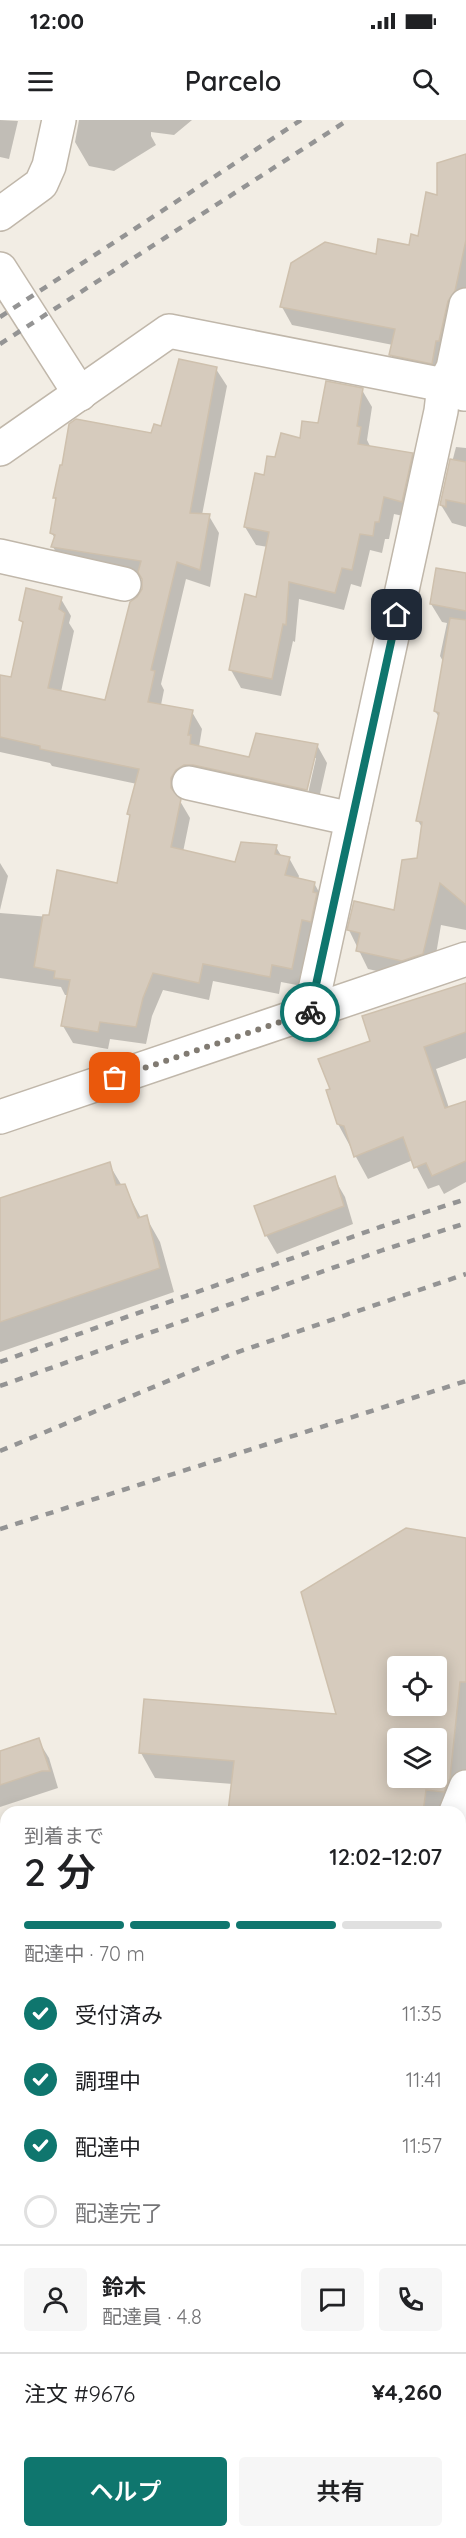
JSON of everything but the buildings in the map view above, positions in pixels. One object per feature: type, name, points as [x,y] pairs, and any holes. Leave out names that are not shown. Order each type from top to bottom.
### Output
[{"type":"street","points":[[0,214],[41,184],[49,166],[59,120]]},
{"type":"street","points":[[0,269],[80,394]]},
{"type":"street","points":[[310,1013],[441,411],[455,390],[453,368],[466,305]]},
{"type":"street","points":[[0,449],[169,331],[455,390]]},
{"type":"street","points":[[0,556],[124,584]]},
{"type":"street","points":[[189,783],[352,819]]},
{"type":"street","points":[[0,1117],[466,959]]},
{"type":"street","points":[[458,1806],[466,1787]]},
{"type":"railway","points":[[0,317],[301,120]]},
{"type":"railway","points":[[0,344],[348,120]]},
{"type":"railway","points":[[0,1362],[380,1227],[466,1199]]},
{"type":"railway","points":[[0,1386],[383,1250],[466,1223]]},
{"type":"railway","points":[[0,1451],[235,1353],[466,1274]]},
{"type":"railway","points":[[0,1529],[466,1381]]},
{"type":"way so far","points":[[115,1078],[310,1012]]},
{"type":"route","points":[[310,1012],[397,615]]}]
